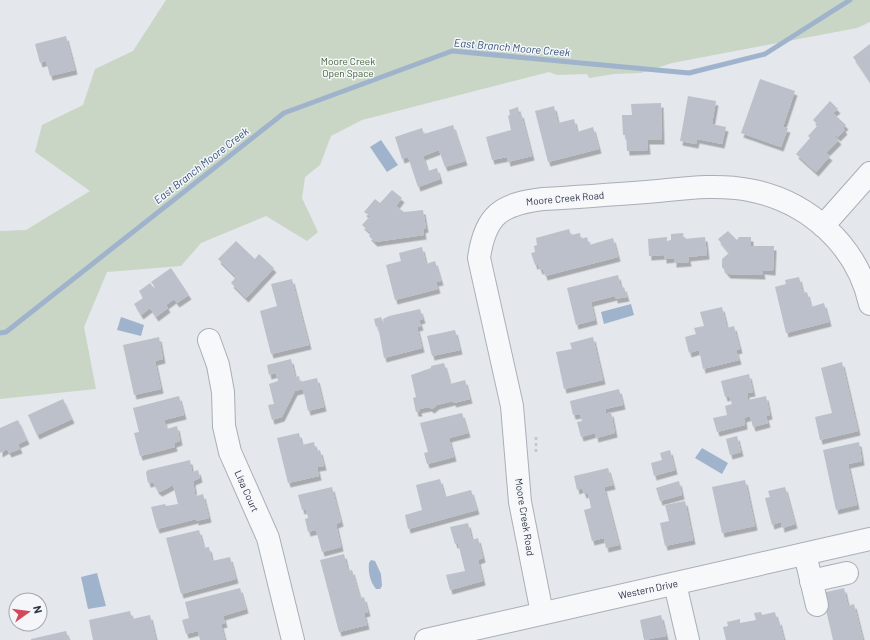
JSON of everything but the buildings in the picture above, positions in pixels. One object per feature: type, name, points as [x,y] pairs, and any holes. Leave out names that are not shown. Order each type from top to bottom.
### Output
[{"type":"street","points":[[823,226],[870,173]]},
{"type":"street","name":"Moore Creek Road","points":[[542,612],[520,502],[512,406],[479,258],[481,239],[489,222],[505,208],[521,202],[704,187],[749,190],[786,201],[823,226],[841,243],[852,258],[868,293],[870,304]]},
{"type":"street","name":"Lisa Court","points":[[209,340],[218,365],[223,392],[224,426],[230,452],[268,538],[293,640]]},
{"type":"street","name":"Western Drive","points":[[426,640],[542,612],[675,584],[870,538]]},
{"type":"street","points":[[805,554],[817,605]]},
{"type":"street","points":[[811,581],[847,573]]},
{"type":"street","points":[[675,584],[688,640]]},
{"type":"green space","name":"Moore Creek Open Space","points":[[166,0],[870,0],[870,22],[857,28],[672,63],[641,73],[614,74],[589,78],[587,74],[557,75],[549,72],[362,120],[331,136],[320,165],[305,177],[302,198],[318,232],[307,241],[266,216],[201,243],[181,266],[107,272],[84,327],[96,389],[0,399],[0,231],[26,230],[90,191],[35,152],[42,125],[83,105],[95,69],[133,51]]},
{"type":"water","points":[[381,140],[398,165],[387,172],[370,147]]},
{"type":"water","points":[[631,304],[634,315],[604,324],[601,312]]},
{"type":"water","points":[[121,317],[144,325],[141,336],[117,330]]},
{"type":"water","points":[[702,448],[728,463],[722,474],[695,458]]},
{"type":"water","points":[[371,560],[375,561],[381,574],[382,586],[380,589],[376,589],[371,580],[369,563]]},
{"type":"water","points":[[97,573],[106,606],[88,609],[81,577]]},
{"type":"waterway","name":"East Branch Moore Creek","points":[[0,333],[6,332],[284,113],[452,51],[689,73],[765,54],[850,0]]}]
